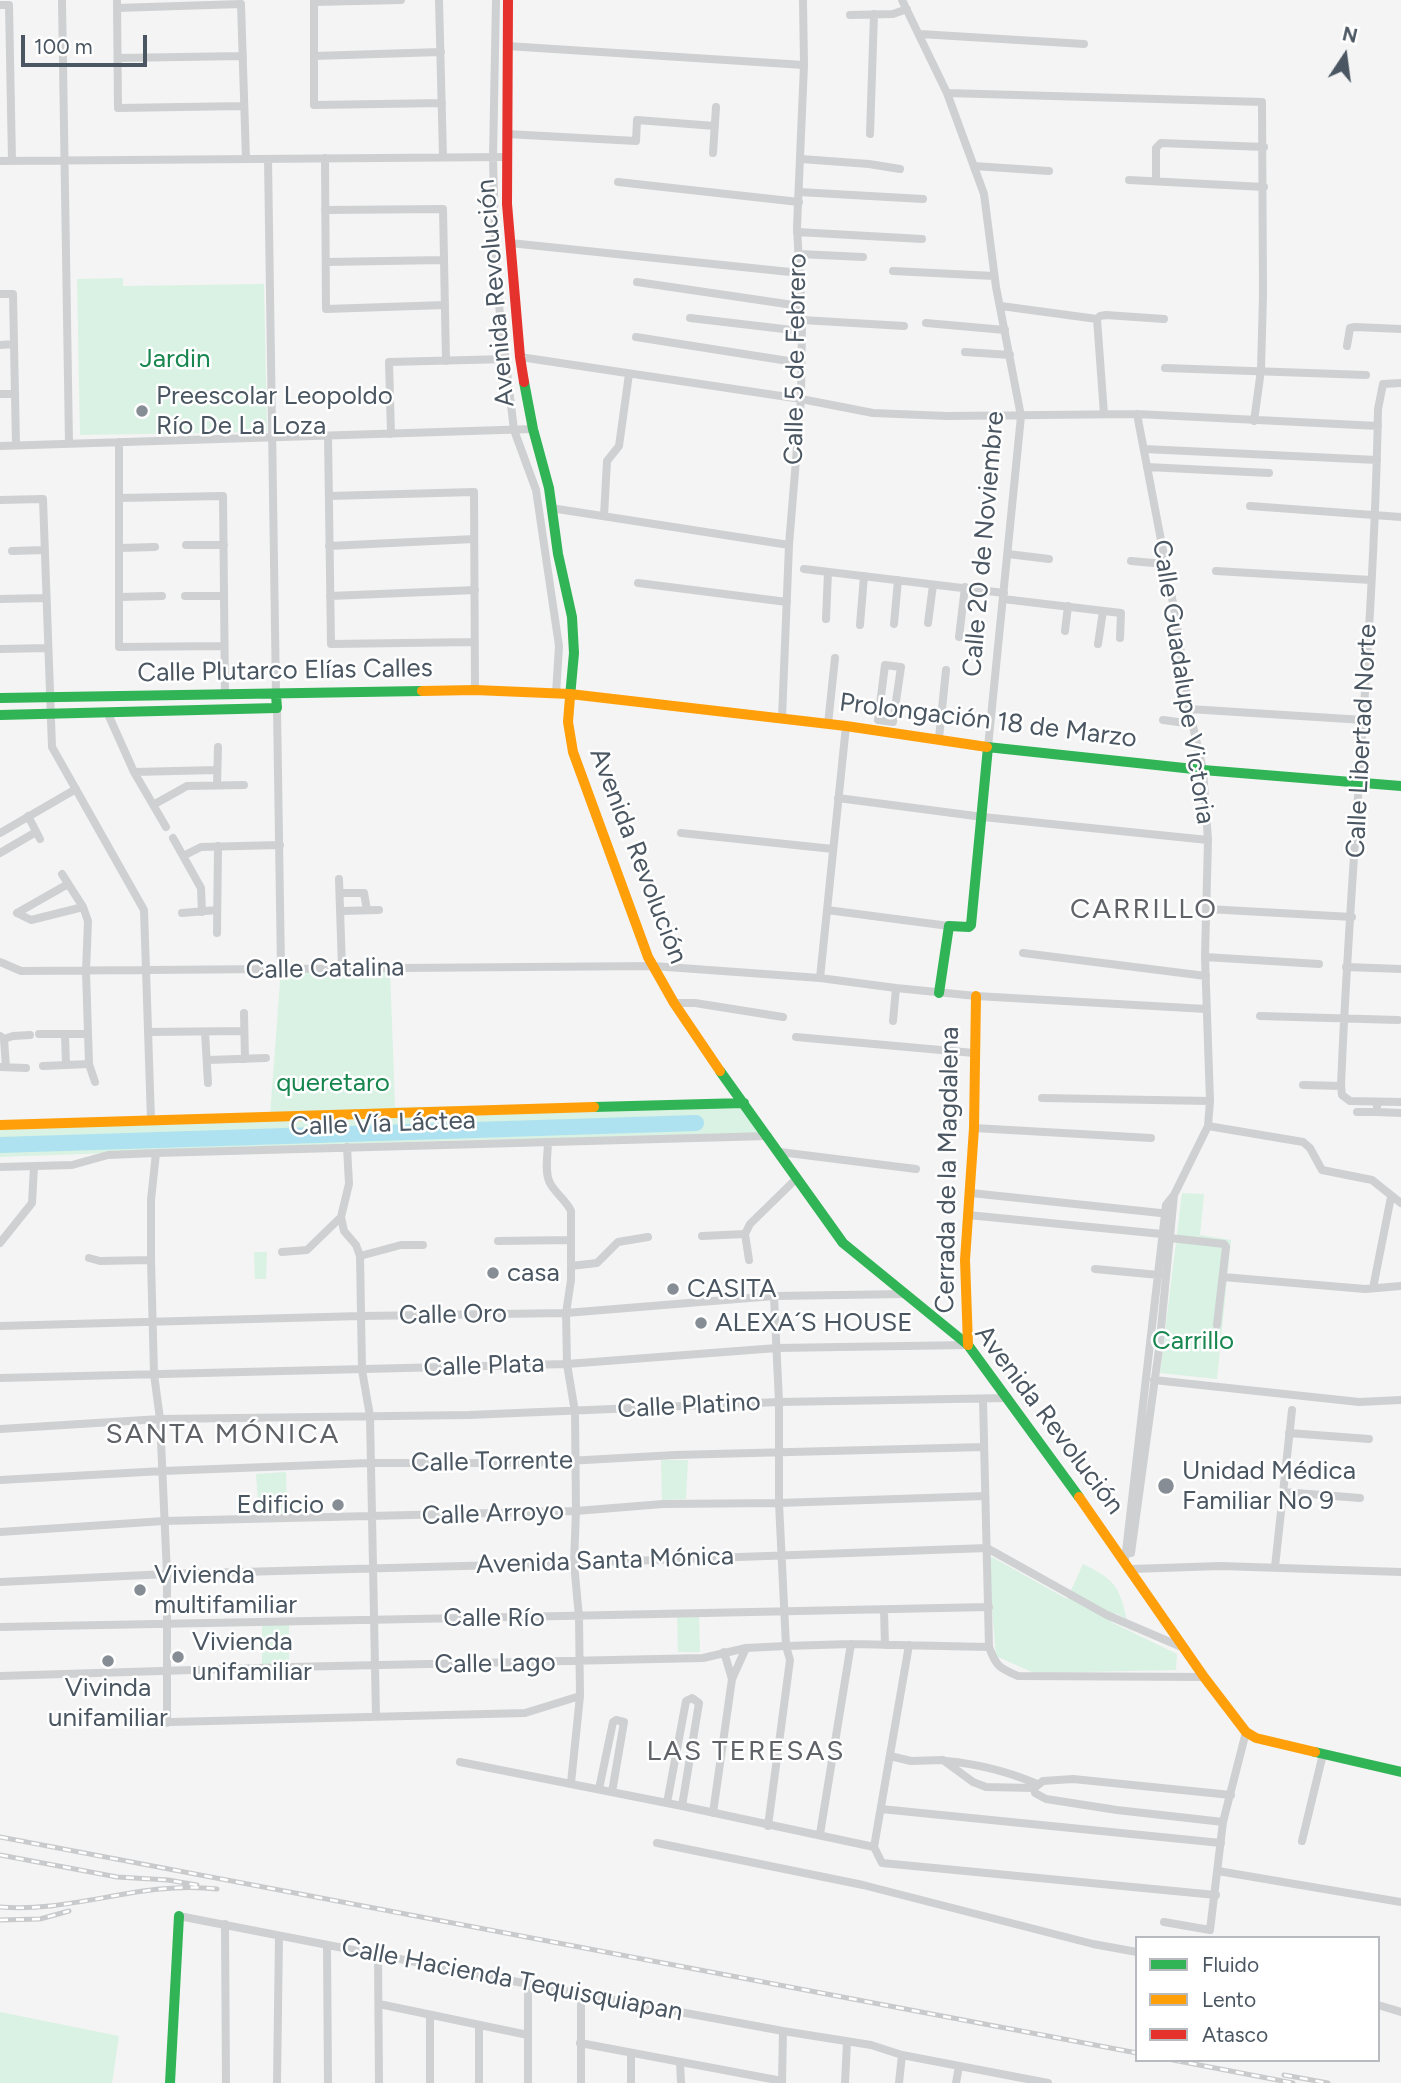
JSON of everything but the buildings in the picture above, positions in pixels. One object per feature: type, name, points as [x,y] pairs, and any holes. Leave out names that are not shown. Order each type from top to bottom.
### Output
[{"type":"street","points":[[62,0],[69,443]]},
{"type":"street","points":[[401,0],[314,1],[314,105],[442,103]]},
{"type":"street","points":[[439,0],[443,157]]},
{"type":"street","name":"Avenida Revolución","points":[[496,0],[493,157],[496,280],[514,430],[536,490],[559,646],[556,694]]},
{"type":"street","name":"Avenida Revolución","points":[[508,0],[507,157],[510,243],[520,357],[533,429],[549,488],[572,617],[574,653],[568,722],[573,752],[653,966],[674,1003],[843,1243],[968,1345],[1129,1565],[1204,1676],[1246,1732]]},
{"type":"street","name":"Calle 5 de Febrero","points":[[782,719],[789,545],[801,399],[802,320],[797,232],[804,65],[803,0]]},
{"type":"street","name":"Calle 20 de Noviembre","points":[[902,0],[947,93],[984,194],[994,275],[1021,416],[988,747],[984,817],[971,925],[949,926]]},
{"type":"street","points":[[244,106],[118,108],[117,4],[241,4],[246,159]]},
{"type":"street","points":[[4,5],[12,161]]},
{"type":"street","points":[[850,15],[893,14],[907,9]]},
{"type":"street","points":[[870,134],[874,14]]},
{"type":"street","points":[[920,34],[1084,44]]},
{"type":"street","points":[[507,46],[804,65]]},
{"type":"street","points":[[314,56],[441,52]]},
{"type":"street","points":[[117,58],[243,57]]},
{"type":"street","points":[[947,93],[1262,102],[1264,187],[1261,370],[1254,421]]},
{"type":"street","points":[[0,106],[10,106]]},
{"type":"street","points":[[713,153],[716,107]]},
{"type":"street","points":[[507,134],[636,141],[637,120],[715,126]]},
{"type":"street","points":[[1156,181],[1156,148],[1161,143],[1264,147]]},
{"type":"street","points":[[0,161],[507,157]]},
{"type":"street","points":[[325,158],[326,309],[445,305]]},
{"type":"street","points":[[268,159],[281,969]]},
{"type":"street","points":[[801,159],[900,169]]},
{"type":"street","points":[[974,166],[1049,171]]},
{"type":"street","points":[[1129,180],[1264,187]]},
{"type":"street","points":[[618,182],[799,202]]},
{"type":"street","points":[[799,192],[923,199]]},
{"type":"street","points":[[326,210],[443,209],[446,360]]},
{"type":"street","points":[[797,232],[922,239]]},
{"type":"street","points":[[510,243],[800,273]]},
{"type":"street","points":[[799,254],[863,257]]},
{"type":"street","points":[[326,262],[444,260]]},
{"type":"street","points":[[893,271],[994,275]]},
{"type":"street","points":[[637,282],[800,306]]},
{"type":"street","points":[[0,294],[13,294],[16,445]]},
{"type":"street","points":[[1001,306],[1097,319],[1106,315],[1164,319]]},
{"type":"street","points":[[690,318],[801,331]]},
{"type":"street","points":[[1097,319],[1104,414]]},
{"type":"street","points":[[802,320],[904,326]]},
{"type":"street","points":[[926,323],[1005,330]]},
{"type":"street","points":[[1347,346],[1350,328],[1401,329]]},
{"type":"street","points":[[636,337],[801,363]]},
{"type":"street","points":[[0,345],[14,344]]},
{"type":"street","points":[[965,352],[1010,355]]},
{"type":"street","points":[[520,357],[801,399],[873,413],[947,416],[1137,414],[1378,426]]},
{"type":"street","points":[[391,434],[389,362],[507,359]]},
{"type":"street","points":[[1165,368],[1366,375]]},
{"type":"street","points":[[604,516],[607,461],[619,446],[628,374]]},
{"type":"street","name":"Calle Libertad Norte","points":[[1377,1102],[1350,1101],[1344,1098],[1341,1086],[1346,967],[1352,917],[1364,720],[1378,409],[1383,384],[1401,383]]},
{"type":"street","points":[[0,394],[15,394]]},
{"type":"street","name":"Calle Guadalupe Victoria","points":[[1129,1565],[1154,1380],[1169,1214],[1174,1195],[1208,1126],[1210,1101],[1205,957],[1208,840],[1203,769],[1189,709],[1137,414]]},
{"type":"street","points":[[0,446],[533,429]]},
{"type":"street","points":[[328,436],[331,644],[475,642]]},
{"type":"street","points":[[119,442],[119,647],[224,646]]},
{"type":"street","points":[[1144,449],[1377,460]]},
{"type":"street","points":[[1147,467],[1269,472]]},
{"type":"street","points":[[328,496],[474,492],[475,690]]},
{"type":"street","points":[[119,498],[223,496],[225,694]]},
{"type":"street","points":[[0,500],[43,499],[52,747],[144,910],[151,1120]]},
{"type":"street","points":[[1250,506],[1401,517]]},
{"type":"street","points":[[551,508],[789,545]]},
{"type":"street","points":[[329,546],[474,539]]},
{"type":"street","points":[[186,545],[224,545]]},
{"type":"street","points":[[119,548],[155,547]]},
{"type":"street","points":[[12,551],[45,550]]},
{"type":"street","points":[[1008,554],[1049,559]]},
{"type":"street","points":[[1130,561],[1165,564]]},
{"type":"street","points":[[804,569],[965,587],[1003,596],[1121,613],[1119,638]]},
{"type":"street","points":[[1216,571],[1371,580]]},
{"type":"street","points":[[826,619],[828,572]]},
{"type":"street","points":[[860,625],[864,576]]},
{"type":"street","points":[[894,624],[898,580]]},
{"type":"street","points":[[638,583],[787,602]]},
{"type":"street","points":[[928,623],[933,584]]},
{"type":"street","points":[[959,637],[965,587]]},
{"type":"street","points":[[330,596],[475,590]]},
{"type":"street","points":[[119,597],[162,596]]},
{"type":"street","points":[[185,596],[224,596]]},
{"type":"street","points":[[0,599],[46,598]]},
{"type":"street","points":[[1065,631],[1068,606]]},
{"type":"street","points":[[1098,644],[1103,611]]},
{"type":"street","points":[[0,649],[48,648]]},
{"type":"street","points":[[828,724],[835,658]]},
{"type":"street","points":[[886,665],[901,667],[893,722],[882,726],[878,720],[886,665]]},
{"type":"street","points":[[939,738],[946,670]]},
{"type":"street","name":"Calle Plutarco Elías Calles","points":[[0,698],[475,690],[570,694]]},
{"type":"street","name":"Prolongación 18 de Marzo","points":[[570,694],[846,726],[882,726],[988,747],[1401,786]]},
{"type":"street","name":"Calle Plutarco Elías Calles","points":[[0,715],[277,708]]},
{"type":"street","points":[[1189,709],[1364,720]]},
{"type":"street","points":[[108,714],[134,772],[166,827]]},
{"type":"street","points":[[1163,720],[1192,724]]},
{"type":"street","points":[[820,978],[846,726]]},
{"type":"street","points":[[218,747],[218,785]]},
{"type":"street","points":[[134,772],[217,770]]},
{"type":"street","points":[[153,805],[187,786],[244,785]]},
{"type":"street","points":[[0,833],[76,789]]},
{"type":"street","points":[[838,798],[984,817],[1208,840]]},
{"type":"street","points":[[0,853],[38,835],[28,816]]},
{"type":"street","points":[[681,833],[833,849]]},
{"type":"street","points":[[173,838],[201,888],[202,912]]},
{"type":"street","points":[[183,856],[201,847],[280,845]]},
{"type":"street","points":[[217,933],[218,846]]},
{"type":"street","points":[[62,874],[83,907],[88,921],[86,971],[89,1064],[94,1082]]},
{"type":"street","points":[[339,879],[342,968]]},
{"type":"street","points":[[68,884],[17,913],[31,920],[83,907]]},
{"type":"street","points":[[341,893],[364,893],[367,910]]},
{"type":"street","points":[[827,909],[949,926],[939,993]]},
{"type":"street","points":[[1207,909],[1352,917]]},
{"type":"street","points":[[182,912],[217,910]]},
{"type":"street","points":[[341,911],[379,910]]},
{"type":"street","points":[[1023,953],[1206,975]]},
{"type":"street","points":[[1205,957],[1319,964]]},
{"type":"street","name":"Calle Catalina","points":[[0,962],[21,971],[653,966],[820,978],[976,996],[1206,1009]]},
{"type":"street","points":[[1346,967],[1401,969]]},
{"type":"street","points":[[893,1021],[896,988]]},
{"type":"street","name":"Cerrada de la Magdalena","points":[[968,1345],[965,1260],[974,1128],[976,996]]},
{"type":"street","points":[[674,1003],[695,1003],[783,1017]]},
{"type":"street","points":[[244,1013],[245,1059]]},
{"type":"street","points":[[1260,1016],[1398,1020]]},
{"type":"street","points":[[148,1032],[244,1031]]},
{"type":"street","points":[[205,1032],[208,1083]]},
{"type":"street","points":[[65,1034],[66,1065]]},
{"type":"street","points":[[26,1068],[3,1067],[2,1037],[88,1034]]},
{"type":"street","points":[[796,1037],[974,1053]]},
{"type":"street","points":[[208,1060],[266,1058]]},
{"type":"street","points":[[43,1066],[89,1064]]},
{"type":"street","points":[[1303,1085],[1341,1086]]},
{"type":"street","points":[[1042,1098],[1210,1101]]},
{"type":"street","points":[[1377,1112],[1377,1102],[1401,1102]]},
{"type":"street","name":"Calle Vía Láctea","points":[[0,1125],[744,1103]]},
{"type":"street","points":[[1357,1112],[1401,1113]]},
{"type":"street","points":[[1208,1126],[1303,1142],[1310,1148],[1322,1170],[1372,1180],[1401,1203]]},
{"type":"street","points":[[974,1128],[1151,1139]]},
{"type":"street","name":"Calle Vía Láctea","points":[[0,1167],[72,1165],[108,1155],[156,1153],[768,1136]]},
{"type":"street","points":[[548,1142],[548,1177],[571,1211],[571,1266],[566,1313],[567,1364],[575,1412],[574,1563],[579,1617],[580,1696],[571,1783]]},
{"type":"street","points":[[347,1147],[349,1184],[341,1217],[344,1231],[356,1245],[360,1255],[362,1370],[370,1416],[376,1716]]},
{"type":"street","points":[[780,1152],[916,1169]]},
{"type":"street","points":[[156,1153],[151,1200],[151,1260],[167,1574],[167,1723]]},
{"type":"street","points":[[0,1243],[32,1203],[34,1167]]},
{"type":"street","points":[[749,1259],[745,1234],[750,1224],[796,1179]]},
{"type":"street","points":[[971,1194],[1169,1214]]},
{"type":"street","points":[[1373,1288],[1391,1197]]},
{"type":"street","points":[[968,1214],[1226,1245],[1217,1325]]},
{"type":"street","points":[[282,1252],[307,1250],[341,1217]]},
{"type":"street","points":[[702,1236],[745,1234]]},
{"type":"street","name":"Calle Guadalupe Victoria","points":[[1129,1565],[1158,1275],[1166,1236]]},
{"type":"street","points":[[571,1266],[597,1263],[618,1242],[648,1237]]},
{"type":"street","points":[[498,1241],[570,1240]]},
{"type":"street","points":[[360,1255],[401,1245],[423,1245]]},
{"type":"street","points":[[89,1258],[100,1261],[151,1260]]},
{"type":"street","points":[[1095,1269],[1158,1275]]},
{"type":"street","points":[[1223,1277],[1373,1288],[1401,1286]]},
{"type":"street","name":"Calle Oro","points":[[0,1326],[566,1313],[774,1296],[906,1294]]},
{"type":"street","points":[[768,1826],[790,1660],[786,1646],[779,1503],[779,1402],[774,1296]]},
{"type":"street","name":"Calle Plata","points":[[0,1378],[567,1364],[777,1348],[968,1345]]},
{"type":"street","points":[[1154,1380],[1359,1402],[1401,1400]]},
{"type":"street","points":[[983,1398],[989,1647],[995,1664],[1018,1676],[1204,1676]]},
{"type":"street","name":"Calle Platino","points":[[0,1429],[160,1419],[575,1412],[779,1402],[1007,1398]]},
{"type":"street","points":[[1275,1567],[1292,1410]]},
{"type":"street","points":[[1289,1433],[1369,1439]]},
{"type":"street","name":"Calle Torrente","points":[[0,1480],[369,1463],[575,1462],[674,1455],[984,1447]]},
{"type":"street","points":[[1283,1492],[1360,1498]]},
{"type":"street","name":"Calle Arroyo","points":[[0,1532],[164,1521],[576,1511],[663,1504],[985,1496]]},
{"type":"street","points":[[986,1548],[1107,1615],[1186,1650]]},
{"type":"street","name":"Avenida Santa Mónica","points":[[0,1582],[167,1574],[986,1548]]},
{"type":"street","points":[[1129,1565],[1275,1567],[1401,1573]]},
{"type":"street","name":"Calle Río","points":[[0,1627],[989,1607]]},
{"type":"street","points":[[884,1610],[885,1645]]},
{"type":"street","points":[[820,1834],[851,1644]]},
{"type":"street","name":"Calle Lago","points":[[0,1676],[703,1658],[746,1648],[851,1644],[989,1647]]},
{"type":"street","points":[[909,1645],[873,1847],[882,1863],[1216,1895]]},
{"type":"street","points":[[713,1813],[732,1679],[746,1648]]},
{"type":"street","points":[[724,1652],[732,1679]]},
{"type":"street","points":[[132,1723],[525,1713],[580,1696]]},
{"type":"street","points":[[667,1803],[686,1701],[692,1698],[699,1703],[682,1806]]},
{"type":"street","points":[[600,1789],[612,1723],[616,1720],[625,1722],[612,1792]]},
{"type":"street","points":[[1164,1922],[1210,1930],[1223,1822],[1246,1732],[1256,1738],[1401,1772]]},
{"type":"street","points":[[1302,1841],[1323,1754]]},
{"type":"street","points":[[890,1756],[911,1761],[988,1767],[1016,1775],[1035,1786]]},
{"type":"street","points":[[460,1762],[873,1847]]},
{"type":"street","points":[[947,1762],[963,1775],[986,1787],[1035,1786],[1043,1781],[1073,1779],[1231,1795]]},
{"type":"street","points":[[1035,1786],[1035,1793],[1046,1799],[1223,1822]]},
{"type":"street","points":[[881,1810],[1221,1843]]},
{"type":"street","points":[[657,1843],[863,1885],[1093,1944],[1135,1952]]},
{"type":"street","points":[[1219,1871],[1401,1902]]},
{"type":"street","points":[[170,2083],[179,1916]]},
{"type":"street","name":"Calle Hacienda Tequisquiapan","points":[[179,1916],[528,1984],[871,2045],[902,2055],[1016,2080],[1048,2083]]},
{"type":"street","points":[[225,1924],[226,2083]]},
{"type":"street","points":[[277,2083],[279,1936]]},
{"type":"street","points":[[327,1945],[328,2083]]},
{"type":"street","points":[[378,1955],[379,2083]]},
{"type":"street","points":[[528,1984],[528,2083]]},
{"type":"street","points":[[581,1993],[581,2083]]},
{"type":"street","points":[[379,2004],[528,2035]]},
{"type":"street","points":[[1380,2006],[1401,2012]]},
{"type":"street","points":[[430,2015],[430,2083]]},
{"type":"street","points":[[479,2025],[479,2083]]},
{"type":"street","points":[[580,2043],[782,2082],[783,2031]]},
{"type":"street","points":[[845,2083],[846,2042]]},
{"type":"street","points":[[631,2053],[631,2083]]},
{"type":"street","points":[[899,2083],[902,2055]]},
{"type":"street","points":[[681,2062],[681,2083]]},
{"type":"street","points":[[956,2083],[959,2066]]},
{"type":"street","points":[[732,2073],[732,2083]]},
{"type":"green space","name":"Jardin","points":[[123,278],[123,286],[264,284],[267,432],[80,435],[77,279]]},
{"type":"green space","name":"queretaro","points":[[390,968],[395,1107],[744,1103],[768,1136],[463,1140],[0,1157],[0,1126],[270,1116],[281,969]]},
{"type":"green space","name":"Carrillo","points":[[1182,1193],[1204,1194],[1200,1235],[1231,1240],[1217,1379],[1160,1373]]},
{"type":"green space","points":[[254,1252],[267,1252],[266,1279],[255,1279]]},
{"type":"green space","points":[[661,1460],[688,1460],[686,1499],[662,1500]]},
{"type":"green space","points":[[286,1472],[287,1515],[259,1516],[256,1474]]},
{"type":"green space","points":[[992,1557],[1067,1599],[1083,1564],[1102,1574],[1113,1584],[1121,1597],[1127,1619],[1115,1613],[1111,1622],[1177,1654],[1176,1670],[1034,1673],[996,1656],[988,1561]]},
{"type":"green space","points":[[677,1613],[699,1613],[700,1652],[678,1652]]},
{"type":"green space","points":[[262,1621],[289,1621],[289,1667],[262,1668]]},
{"type":"green space","points":[[0,2012],[119,2036],[112,2083],[0,2083]]},
{"type":"waterway","points":[[0,1145],[696,1123]]},
{"type":"railway","points":[[0,1837],[1135,2053]]},
{"type":"railway","points":[[0,1855],[117,1877],[197,1885]]},
{"type":"railway","points":[[0,1907],[55,1905],[162,1889],[217,1889]]},
{"type":"railway","points":[[0,1920],[40,1919],[69,1911]]},
{"type":"railway","points":[[1183,2062],[1293,2083]]},
{"type":"railway","points":[[1284,2075],[1328,2083]]},
{"type":"traffic: fast","points":[[524,382],[549,488],[558,554],[572,617],[574,653],[570,697]]},
{"type":"traffic: fast","points":[[0,698],[422,691]]},
{"type":"traffic: fast","points":[[0,715],[277,708],[276,695]]},
{"type":"traffic: fast","points":[[987,747],[1203,770],[1401,786]]},
{"type":"traffic: fast","points":[[939,993],[949,926],[971,925],[988,747]]},
{"type":"traffic: fast","points":[[720,1071],[843,1243],[968,1345],[1079,1497]]},
{"type":"traffic: fast","points":[[594,1107],[744,1103]]},
{"type":"traffic: fast","points":[[1315,1752],[1401,1772]]},
{"type":"traffic: fast","points":[[170,2083],[179,1916]]},
{"type":"traffic: slow","points":[[422,691],[570,694],[846,726],[987,747]]},
{"type":"traffic: slow","points":[[570,697],[568,722],[573,752],[648,957],[674,1003],[720,1071]]},
{"type":"traffic: slow","points":[[968,1345],[965,1260],[974,1128],[976,996]]},
{"type":"traffic: slow","points":[[0,1125],[594,1107]]},
{"type":"traffic: slow","points":[[1079,1497],[1204,1677],[1246,1732],[1256,1738],[1315,1752]]},
{"type":"traffic: jam","points":[[508,0],[507,204],[524,382]]},
{"type":"place","name":"Preescolar Leopoldo Río De La Loza","points":[[142,411]]},
{"type":"place","name":"casa","points":[[493,1273]]},
{"type":"place","name":"CASITA","points":[[673,1289]]},
{"type":"place","name":"ALEXA´S HOUSE","points":[[701,1323]]},
{"type":"place","name":"Unidad Médica Familiar No 9","points":[[1166,1486]]},
{"type":"place","name":"Edificio","points":[[338,1505]]},
{"type":"place","name":"Vivienda multifamiliar","points":[[140,1590]]},
{"type":"place","name":"Vivienda unifamiliar","points":[[178,1657]]},
{"type":"place","name":"Vivinda unifamiliar","points":[[108,1661]]},
{"type":"district","name":"CARRILLO","points":[[1144,910]]},
{"type":"district","name":"SANTA MÓNICA","points":[[223,1435]]},
{"type":"district","name":"LAS TERESAS","points":[[746,1752]]}]
